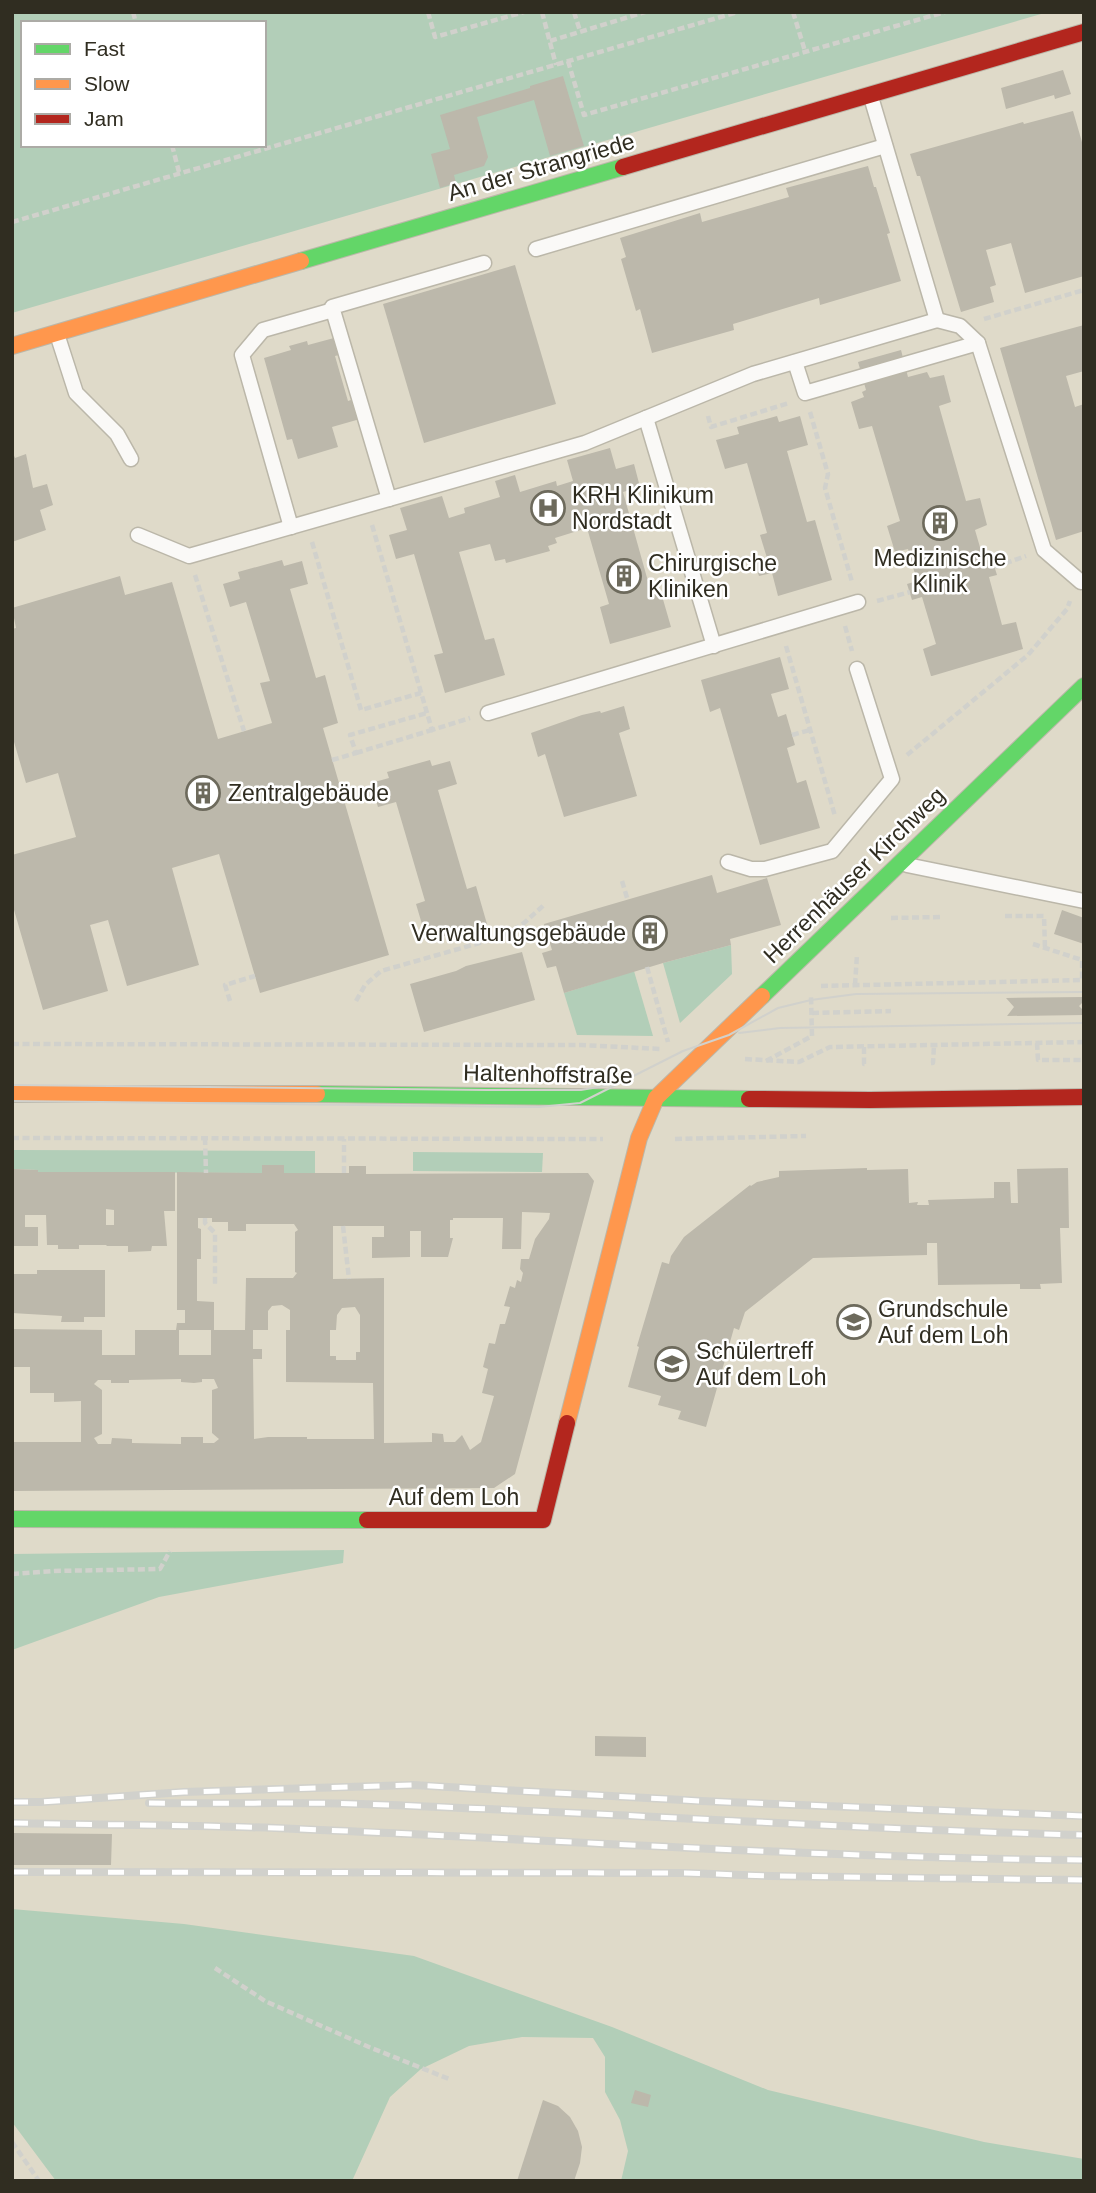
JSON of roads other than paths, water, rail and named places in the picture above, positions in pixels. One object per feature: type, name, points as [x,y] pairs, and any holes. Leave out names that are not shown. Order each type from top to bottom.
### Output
[{"type":"street","name":"An der Strangriede","points":[[12,346],[1084,32]]},
{"type":"street","name":"Herrenhäuser Kirchweg","points":[[656,1098],[1084,685]]},
{"type":"street","name":"Haltenhoffstraße","points":[[12,1094],[372,1094],[870,1100],[1084,1097]]},
{"type":"street","name":"Auf dem Loh","points":[[12,1519],[543,1520],[639,1138],[656,1098]]},
{"type":"lane","points":[[870,94],[937,320]]},
{"type":"lane","points":[[536,249],[885,146]]},
{"type":"lane","points":[[389,499],[332,307],[484,263]]},
{"type":"lane","points":[[291,527],[242,355],[263,330],[333,310]]},
{"type":"lane","points":[[138,534],[189,556],[585,443],[753,374],[937,320],[960,326],[978,343],[1044,550],[1082,582]]},
{"type":"lane","points":[[57,333],[76,393],[117,434],[131,459]]},
{"type":"lane","points":[[795,362],[805,396],[978,343]]},
{"type":"lane","points":[[646,418],[714,646]]},
{"type":"lane","points":[[488,713],[858,603]]},
{"type":"lane","points":[[728,862],[751,869],[765,869],[832,851],[892,779],[858,669]]},
{"type":"lane","points":[[898,863],[1084,901]]},
{"type":"tram line","points":[[12,1101],[539,1107],[580,1103],[683,1051],[729,1035],[778,1008],[811,1000],[856,994],[1084,992]]},
{"type":"tram line","points":[[739,1033],[780,1028],[1084,1023]]},
{"type":"tram line","points":[[12,1085],[486,1090],[581,1090],[610,1085]]},
{"type":"railway","points":[[12,1802],[184,1792],[413,1785],[701,1801],[1084,1816]]},
{"type":"railway","points":[[149,1803],[360,1804],[1084,1835]]},
{"type":"railway","points":[[12,1823],[276,1828],[781,1852],[1084,1860]]},
{"type":"railway","points":[[12,1872],[685,1873],[1084,1880]]},
{"type":"place","name":"KRH Klinikum Nordstadt","points":[[548,508]]},
{"type":"place","name":"Medizinische Klinik","points":[[940,523]]},
{"type":"place","name":"Chirurgische Kliniken","points":[[624,576]]},
{"type":"place","name":"Zentralgebäude","points":[[203,793]]},
{"type":"place","name":"Verwaltungsgebäude","points":[[650,933]]},
{"type":"place","name":"Grundschule Auf dem Loh","points":[[854,1322]]},
{"type":"place","name":"Schülertreff Auf dem Loh","points":[[672,1364]]}]
